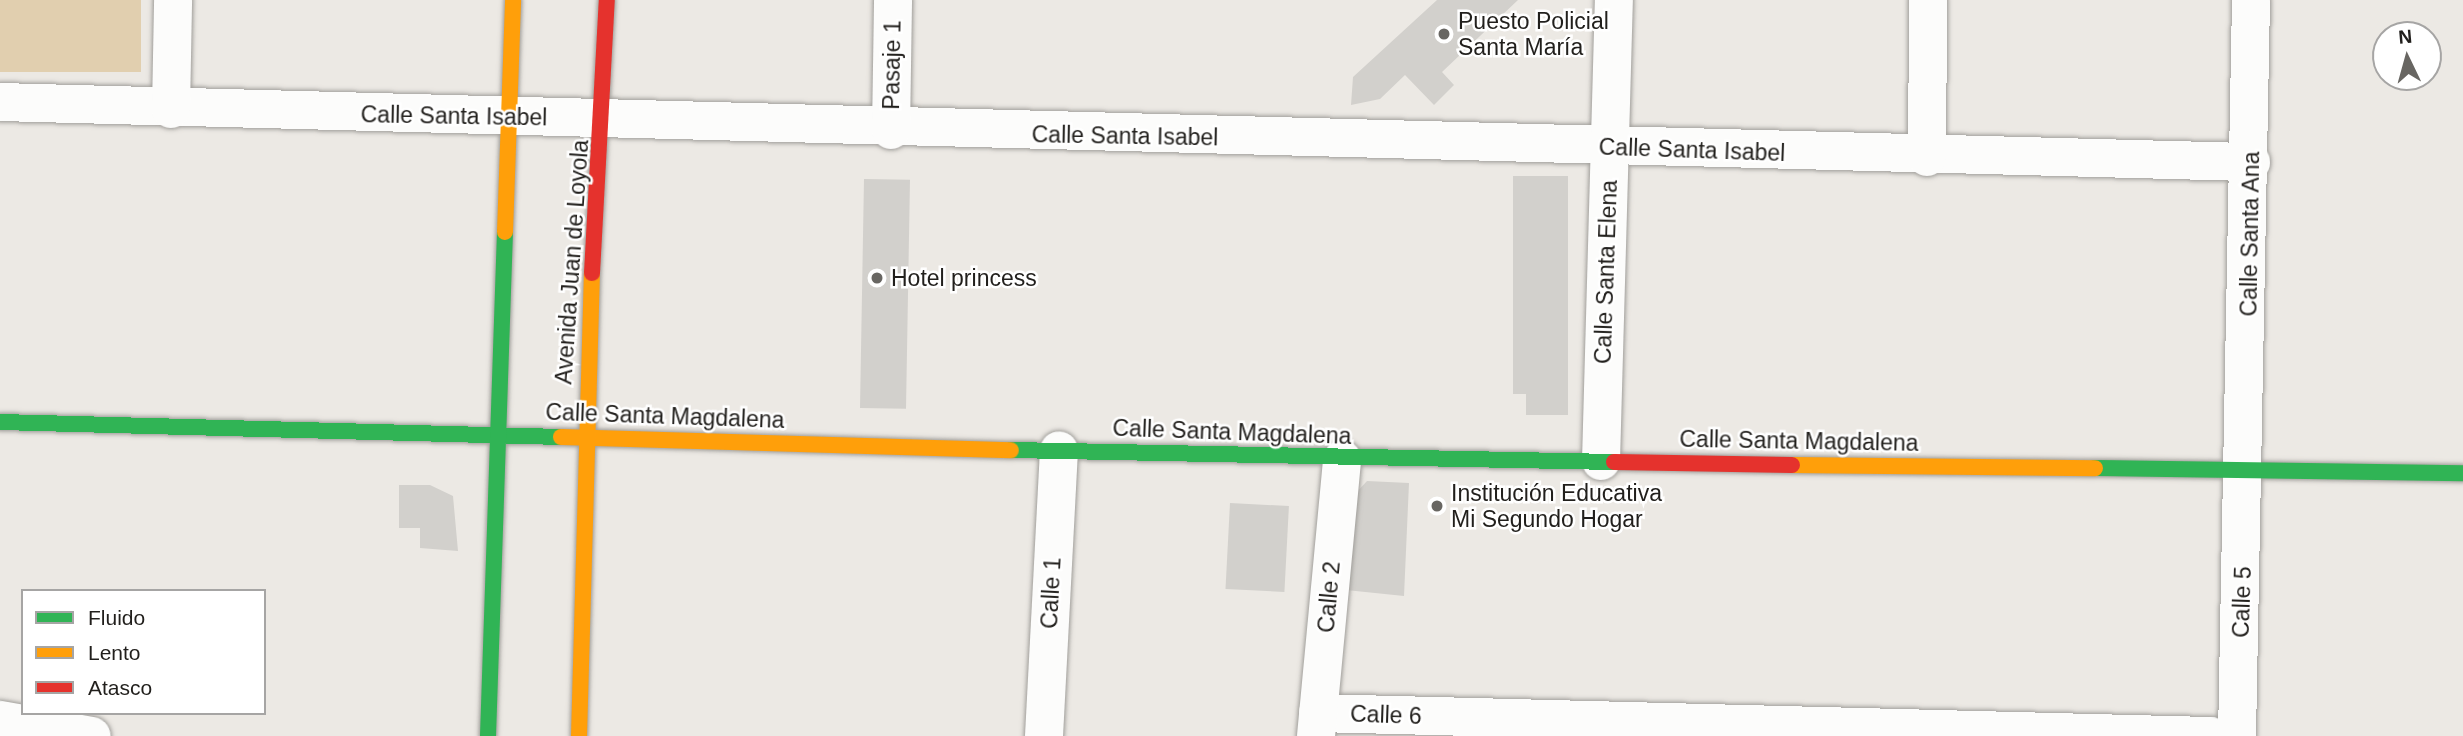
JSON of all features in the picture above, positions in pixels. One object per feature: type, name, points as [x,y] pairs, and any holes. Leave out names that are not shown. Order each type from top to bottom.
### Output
[{"type":"street","points":[[171,109],[173,0]]},
{"type":"street","points":[[488,736],[495,434],[512,117],[513,0]]},
{"type":"street","name":"Avenida Juan de Loyola","points":[[579,736],[583,437],[603,120],[607,0]]},
{"type":"street","name":"Pasaje 1","points":[[891,131],[893,0]]},
{"type":"street","name":"Calle Santa Elena","points":[[1601,461],[1614,0]]},
{"type":"street","points":[[1927,157],[1928,0]]},
{"type":"street","name":"Calle Santa Ana","points":[[2246,469],[2251,0]]},
{"type":"street","name":"Calle Santa Isabel","points":[[0,102],[891,131],[1927,157],[2251,162]]},
{"type":"street","name":"Calle Santa Magdalena","points":[[0,422],[1342,458],[2463,472]]},
{"type":"street","name":"Calle 1","points":[[1044,736],[1059,450]]},
{"type":"street","name":"Calle 2","points":[[1317,724],[1342,458]]},
{"type":"street","name":"Calle 5","points":[[2238,736],[2246,469]]},
{"type":"street","points":[[0,720],[92,736]]},
{"type":"street","name":"Calle 6","points":[[1317,724],[2211,736]]},
{"type":"shaded area","points":[[0,0],[141,0],[141,72],[0,72]]},
{"type":"building","points":[[1437,0],[1518,0],[1442,72],[1454,85],[1434,105],[1405,75],[1380,99],[1351,105],[1353,77]]},
{"type":"building","points":[[1513,176],[1568,176],[1568,415],[1526,415],[1526,394],[1513,394]]},
{"type":"building","points":[[864,179],[910,180],[906,409],[860,408]]},
{"type":"building","points":[[1367,481],[1409,483],[1404,596],[1346,590],[1355,494]]},
{"type":"building","points":[[399,485],[430,485],[453,496],[458,551],[420,548],[420,528],[399,528]]},
{"type":"building","points":[[1230,503],[1289,506],[1284,592],[1225,589]]},
{"type":"traffic: fast","points":[[488,736],[505,232]]},
{"type":"traffic: fast","points":[[0,422],[561,437]]},
{"type":"traffic: fast","points":[[1011,450],[1614,462]]},
{"type":"traffic: fast","points":[[2095,468],[2463,473]]},
{"type":"traffic: slow","points":[[505,232],[513,0]]},
{"type":"traffic: slow","points":[[579,736],[592,273]]},
{"type":"traffic: slow","points":[[561,437],[1011,450]]},
{"type":"traffic: slow","points":[[1792,465],[2095,468]]},
{"type":"traffic: jam","points":[[592,273],[607,0]]},
{"type":"traffic: jam","points":[[1614,462],[1792,465]]},
{"type":"place","name":"Puesto Policial Santa María","points":[[1444,34]]},
{"type":"place","name":"Hotel princess","points":[[877,278]]},
{"type":"place","name":"Institución Educativa Mi Segundo Hogar","points":[[1437,506]]}]
